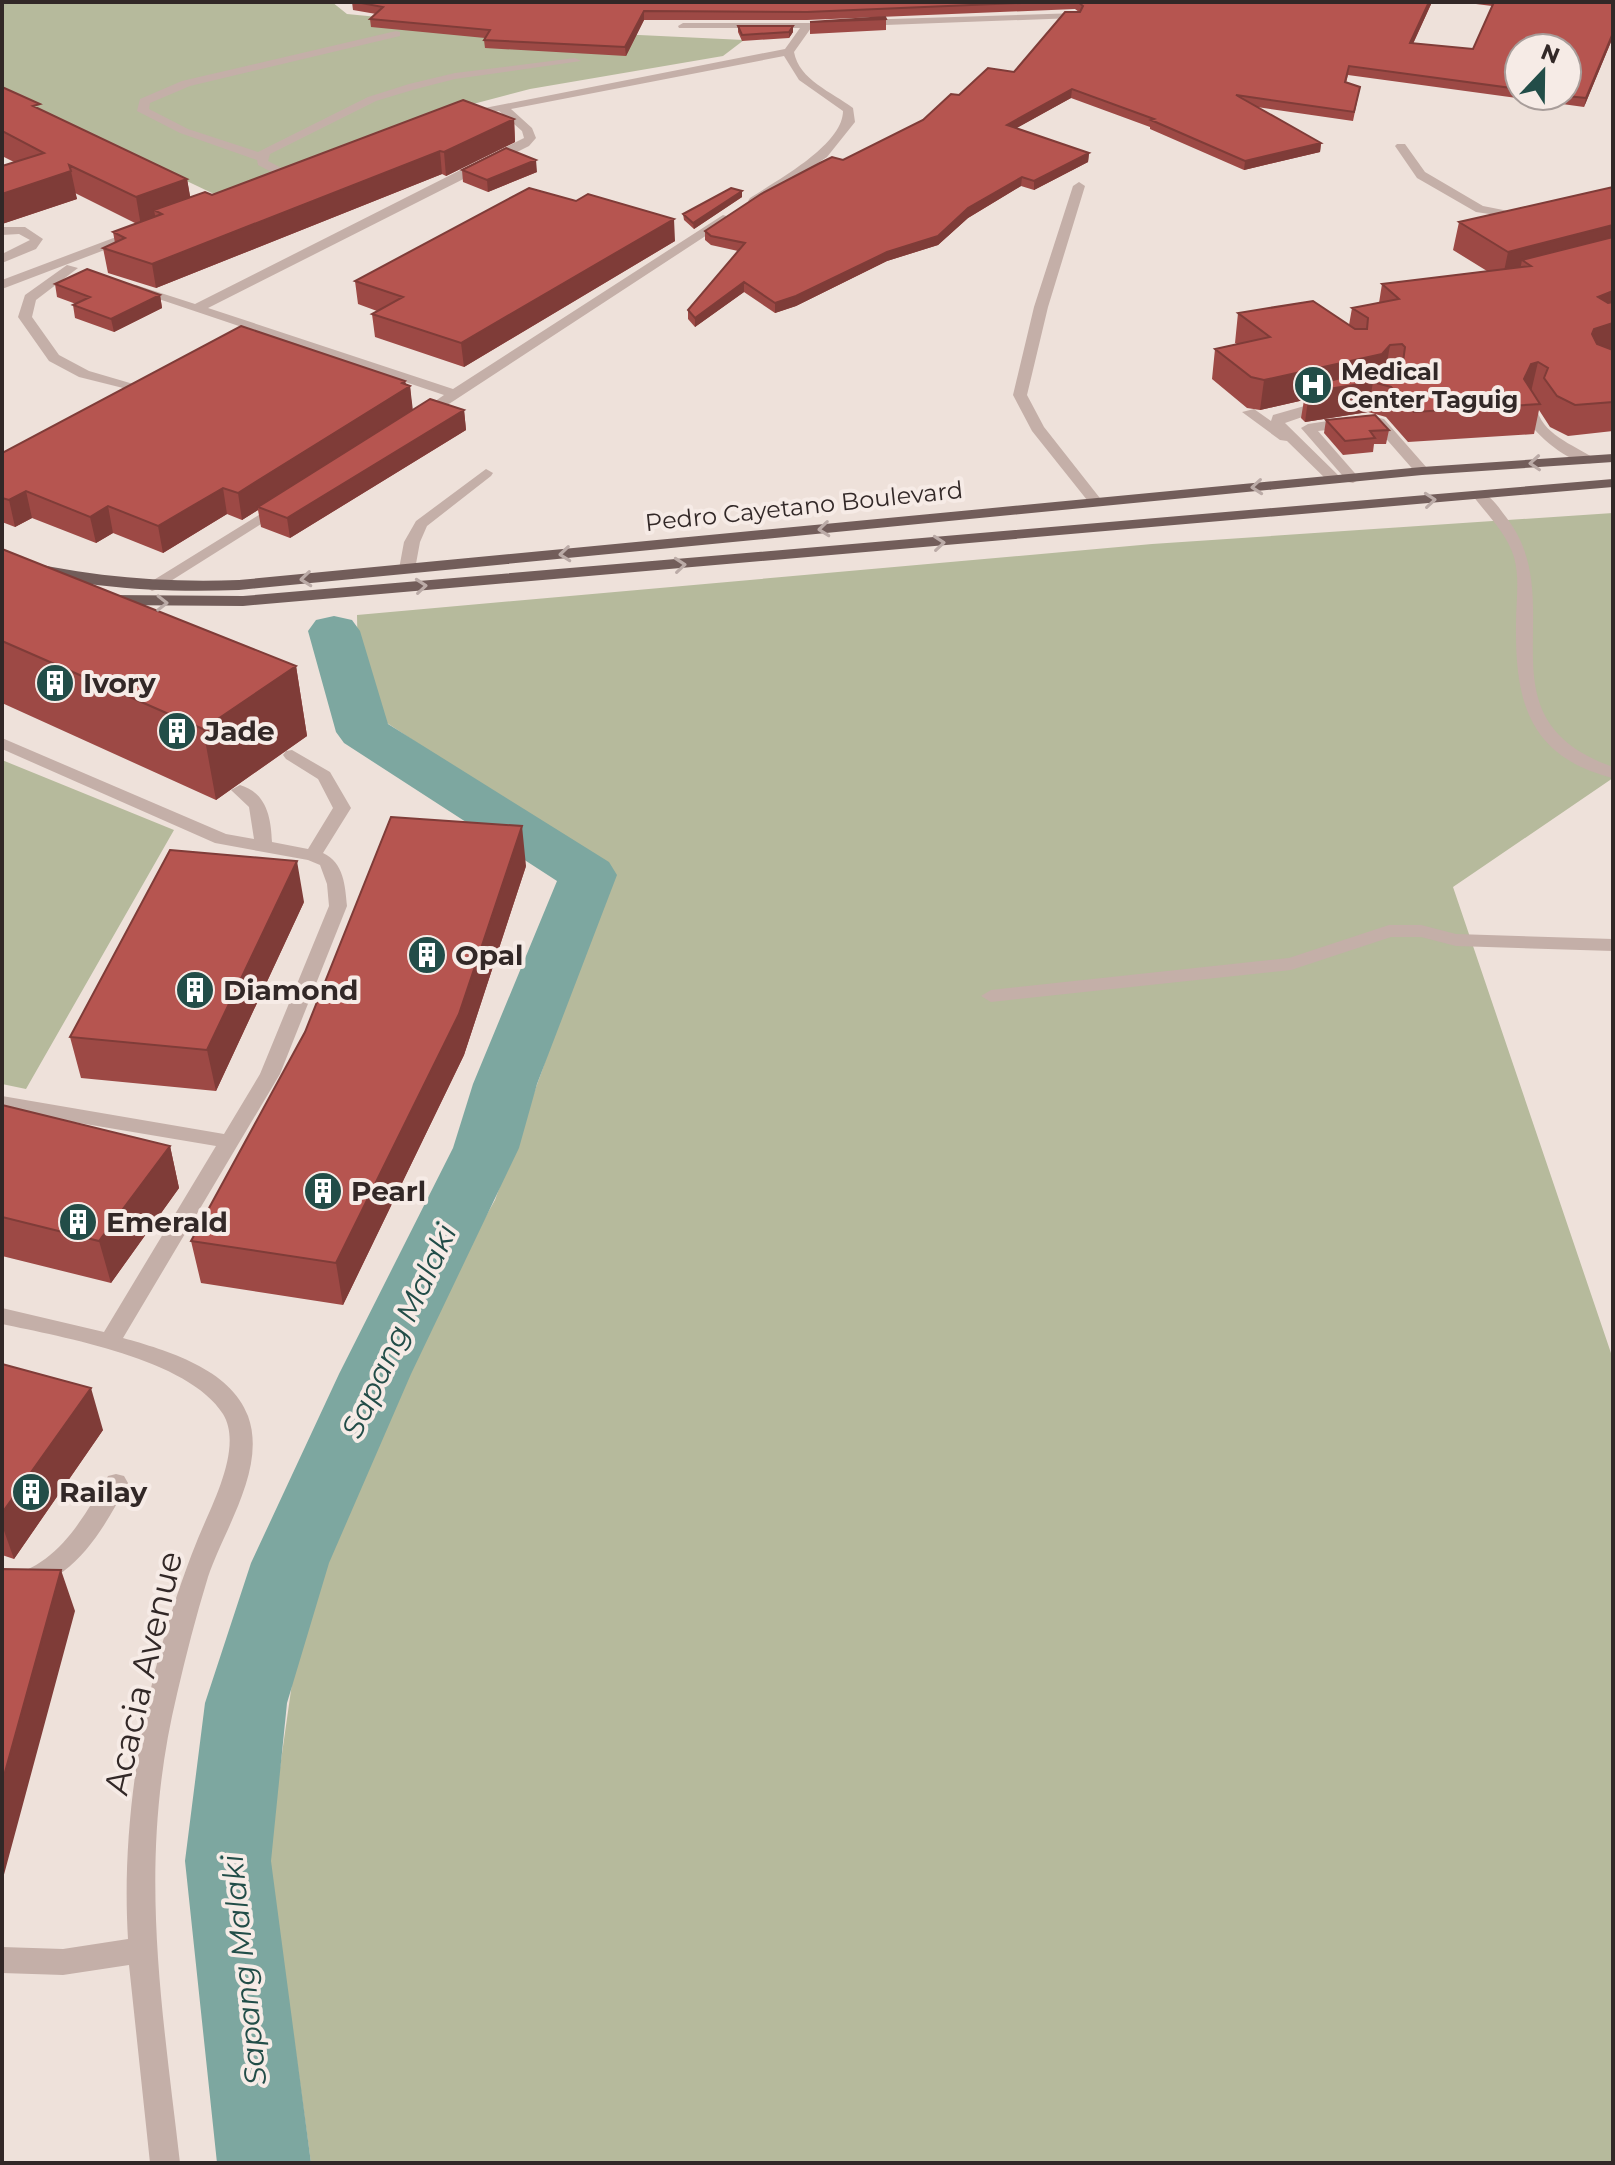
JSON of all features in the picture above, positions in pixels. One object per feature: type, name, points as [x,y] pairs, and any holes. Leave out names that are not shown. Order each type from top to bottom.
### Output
[{"type":"main road","name":"Pedro Cayetano Boulevard","points":[[2,561],[75,579],[152,586],[239,585],[1422,471],[1613,458]]},
{"type":"main road","points":[[1335,480],[1353,507]]},
{"type":"main road","name":"Pedro Cayetano Boulevard","points":[[97,599],[178,603],[243,601],[1613,483]]},
{"type":"street","points":[[851,24],[1075,15]]},
{"type":"street","points":[[683,26],[836,24]]},
{"type":"street","points":[[403,428],[823,154],[849,122],[849,110],[798,72],[790,62],[789,52],[807,26]]},
{"type":"street","points":[[289,177],[260,157],[184,131],[143,111],[144,101],[186,83],[396,34]]},
{"type":"street","points":[[446,119],[789,52]]},
{"type":"street","points":[[260,157],[331,117],[413,86],[455,76],[575,61]]},
{"type":"street","points":[[198,308],[525,144],[530,138],[528,130],[501,107]]},
{"type":"street","points":[[1401,146],[1421,175],[1480,209],[1507,215],[1534,215]]},
{"type":"street","points":[[275,183],[303,172]]},
{"type":"street","points":[[1079,186],[1041,307],[1020,395],[1037,428],[1096,502]]},
{"type":"street","points":[[2,285],[158,225]]},
{"type":"street","points":[[2,231],[21,230],[37,239],[32,246],[2,259]]},
{"type":"street","points":[[56,263],[79,270],[30,298],[25,317],[54,358],[84,374],[142,391]]},
{"type":"street","points":[[114,282],[455,394]]},
{"type":"street","points":[[238,335],[252,327]]},
{"type":"street","points":[[116,406],[156,383]]},
{"type":"street","points":[[1532,399],[1527,408],[1529,418],[1539,429],[1587,460]]},
{"type":"street","points":[[1335,480],[1278,424],[1278,418],[1284,413],[1340,400]]},
{"type":"street","points":[[1249,412],[1310,455]]},
{"type":"street","points":[[1353,479],[1308,428],[1367,419],[1379,422],[1422,471]]},
{"type":"street","points":[[407,569],[412,542],[421,524],[486,473]]},
{"type":"street","points":[[152,586],[297,495]]},
{"type":"street","points":[[1480,496],[1498,514],[1517,546],[1525,569],[1524,639],[1532,707],[1547,740],[1583,765],[1613,773]]},
{"type":"street","points":[[2,743],[221,839],[313,855],[328,862],[336,884],[338,906],[270,1074],[110,1341]]},
{"type":"street","points":[[292,755],[315,766],[332,782],[342,808],[313,855]]},
{"type":"street","points":[[240,790],[255,798],[261,809],[263,846]]},
{"type":"street","points":[[991,996],[1291,964],[1389,931],[1421,931],[1456,940],[1613,945]]},
{"type":"street","points":[[2,1103],[232,1142]]},
{"type":"street","name":"Acacia Avenue","points":[[2,1316],[110,1341],[181,1367],[217,1390],[236,1415],[239,1443],[228,1497],[194,1581],[147,1777],[140,1867],[143,1950],[165,2163]]},
{"type":"street","points":[[2,1587],[15,1587],[57,1567],[84,1537],[116,1483]]},
{"type":"street","points":[[2,1960],[68,1962],[143,1950]]},
{"type":"green space","points":[[332,2],[347,14],[491,28],[744,40],[723,56],[530,89],[439,113],[214,194],[2,93],[2,4]]},
{"type":"green space","points":[[1613,513],[1613,778],[1453,887],[1613,1359],[1613,2163],[311,2163],[268,1852],[303,1606],[402,1365],[495,1200],[543,1068],[607,869],[375,715],[358,674],[357,615],[1152,544]]},
{"type":"green space","points":[[2,760],[174,830],[26,1089],[2,1084]]},
{"type":"building","points":[[356,2],[1043,2],[807,12],[644,11],[625,47],[484,40],[490,30],[370,19],[383,7]]},
{"type":"building","points":[[1078,2],[1429,2],[1410,43],[1473,49],[1494,2],[1613,2],[1613,33],[1586,98],[1583,98],[1583,32],[1503,32],[1503,87],[1349,66],[1345,82],[1360,87],[1354,112],[1236,95],[1321,143],[1245,161],[1151,120],[1154,119],[1072,89],[1007,125],[1089,153],[1034,181],[1022,177],[968,208],[938,236],[887,252],[796,296],[775,303],[744,282],[695,318],[688,310],[745,243],[711,236],[705,231],[761,194],[820,163],[832,157],[843,160],[923,120],[951,94],[959,95],[988,68],[1014,72],[1065,12],[1080,12],[1083,6]]},
{"type":"building","points":[[885,17],[886,19],[810,22]]},
{"type":"building","points":[[738,26],[793,26],[789,32],[742,35]]},
{"type":"building","points":[[2,87],[40,104],[33,106],[187,179],[136,197],[69,165],[71,171],[2,194],[2,166],[44,153],[2,131]]},
{"type":"building","points":[[463,100],[514,119],[444,152],[152,264],[103,248],[125,238],[113,232],[162,214],[154,210],[205,192],[212,195]]},
{"type":"building","points":[[506,148],[536,160],[487,180],[462,170]]},
{"type":"building","points":[[1613,187],[1613,225],[1508,252],[1459,222]]},
{"type":"building","points":[[529,188],[576,201],[588,194],[674,219],[461,343],[372,314],[403,297],[355,281]]},
{"type":"building","points":[[731,188],[742,191],[693,223],[683,214]]},
{"type":"building","points":[[1613,237],[1613,291],[1598,297],[1608,303],[1613,302],[1613,323],[1594,329],[1592,334],[1597,344],[1613,350],[1613,402],[1575,405],[1557,396],[1544,378],[1548,368],[1538,362],[1531,364],[1524,379],[1540,404],[1414,412],[1391,387],[1373,382],[1309,392],[1306,387],[1403,362],[1405,347],[1402,344],[1390,345],[1382,354],[1264,380],[1251,377],[1215,349],[1270,337],[1238,313],[1313,301],[1355,329],[1367,329],[1368,318],[1352,308],[1399,299],[1382,284],[1531,266],[1522,260]]},
{"type":"building","points":[[87,269],[160,295],[111,319],[73,305],[90,297],[55,284]]},
{"type":"building","points":[[241,326],[405,381],[402,383],[410,386],[238,493],[223,488],[158,526],[108,506],[90,517],[26,491],[9,500],[2,498],[2,453]]},
{"type":"building","points":[[430,399],[464,410],[287,518],[258,507]]},
{"type":"building","points":[[1375,415],[1389,430],[1370,431],[1375,438],[1345,441],[1326,420]]},
{"type":"building","points":[[2,549],[296,666],[203,729],[2,641]]},
{"type":"building","points":[[391,817],[522,826],[459,1014],[336,1263],[191,1241],[305,1032]]},
{"type":"building","name":"Diamond","points":[[170,850],[297,861],[207,1050],[70,1037]]},
{"type":"building","points":[[2,1105],[170,1146],[99,1241],[2,1217]]},
{"type":"building","points":[[2,1364],[91,1388],[2,1513]]},
{"type":"building","points":[[2,1569],[61,1570],[2,1783]]},
{"type":"waterway","name":"Sapang Malaki","points":[[264,2163],[228,1861],[246,1703],[290,1563],[375,1374],[486,1148],[505,1084],[588,875],[363,732],[334,631]]},
{"type":"place","name":"Medical Center Taguig","points":[[1313,385]]},
{"type":"place","name":"Ivory","points":[[55,683]]},
{"type":"place","name":"Jade","points":[[177,731]]},
{"type":"place","name":"Opal","points":[[427,955]]},
{"type":"place","name":"Diamond","points":[[195,990]]},
{"type":"place","name":"Pearl","points":[[323,1191]]},
{"type":"place","name":"Emerald","points":[[78,1222]]},
{"type":"place","name":"Railay","points":[[31,1492]]}]
